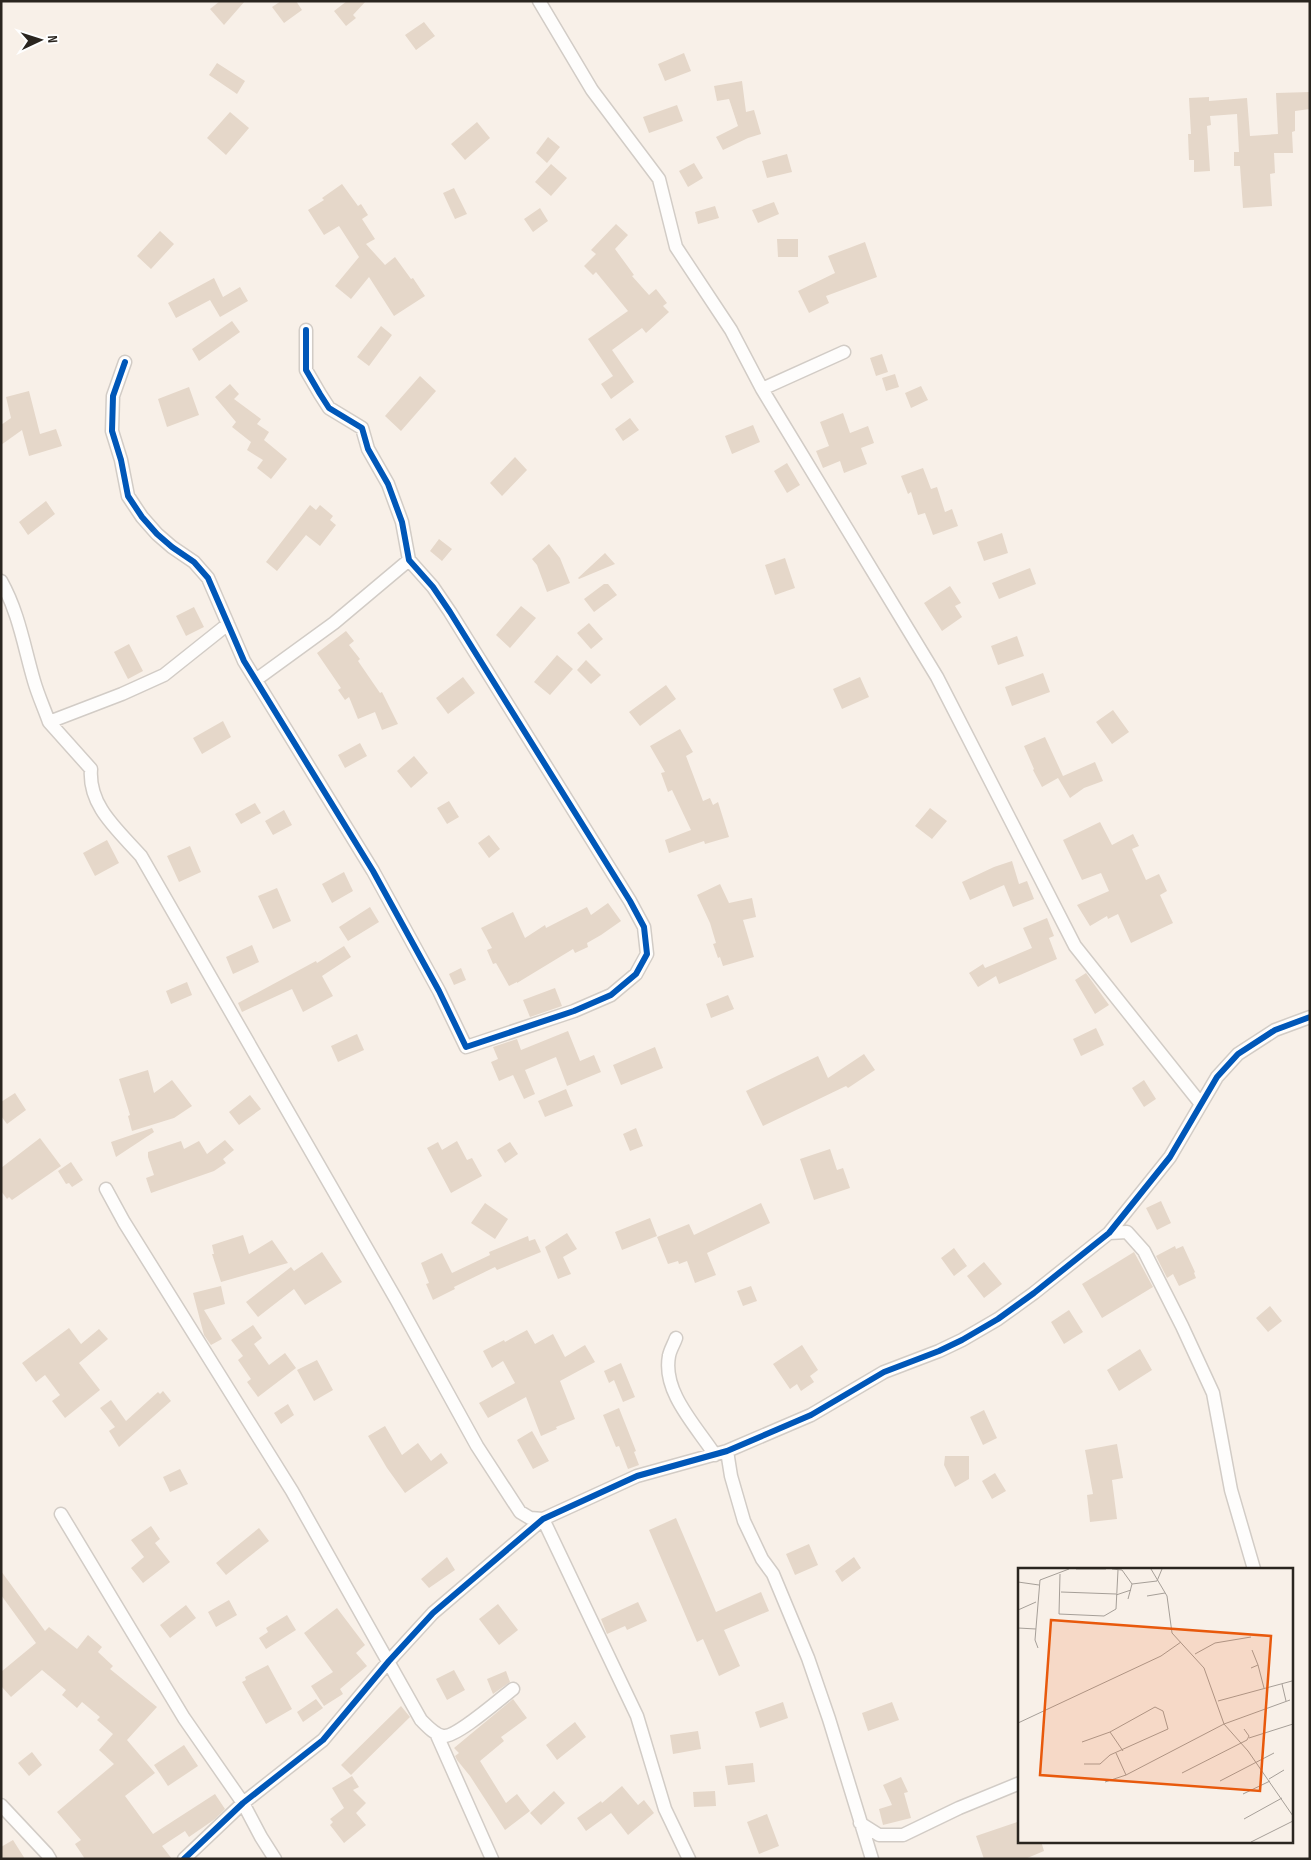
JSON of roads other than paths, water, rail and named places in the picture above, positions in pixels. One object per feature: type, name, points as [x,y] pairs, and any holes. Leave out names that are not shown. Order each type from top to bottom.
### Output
[{"type":"street","points":[[540,1],[592,90],[659,179],[676,247],[731,330],[762,388],[937,677],[1075,946],[1201,1104]]},
{"type":"street","points":[[125,362],[112,396],[112,431],[121,460],[128,496],[142,517],[157,534],[194,562],[208,578],[244,661],[257,679],[373,871],[439,991],[466,1048],[611,995],[636,974],[647,954],[644,927],[630,901],[450,612],[433,587],[409,560],[402,522],[388,484],[368,449],[362,428],[329,408],[306,370],[306,330]]},
{"type":"street","points":[[762,388],[844,352]]},
{"type":"street","points":[[257,679],[334,623],[409,560]]},
{"type":"street","points":[[1,581],[10,596],[34,682],[49,722],[91,769],[90,781],[99,808],[145,864],[392,1293],[477,1446],[520,1512],[530,1518],[543,1519]]},
{"type":"street","points":[[49,722],[122,694],[164,675],[228,624]]},
{"type":"street","points":[[184,1859],[243,1803],[323,1740],[433,1613],[543,1519],[637,1476],[721,1453],[811,1415],[884,1372],[939,1351],[998,1319],[1034,1293],[1108,1233],[1170,1157],[1217,1077],[1238,1054],[1275,1030],[1310,1017]]},
{"type":"street","points":[[106,1189],[129,1231],[292,1491],[421,1720],[436,1733],[444,1736],[453,1734],[468,1725],[513,1688]]},
{"type":"street","points":[[1108,1233],[1127,1232],[1144,1251],[1213,1393],[1231,1490],[1254,1568]]},
{"type":"street","points":[[676,1338],[669,1356],[669,1376],[674,1394],[721,1453],[732,1476],[744,1520],[762,1559],[773,1574],[808,1658],[829,1719],[872,1859]]},
{"type":"street","points":[[61,1514],[184,1718],[243,1803],[275,1859]]},
{"type":"street","points":[[543,1519],[636,1716],[665,1809],[690,1859]]},
{"type":"street","points":[[436,1733],[492,1859]]},
{"type":"street","points":[[860,1823],[878,1835],[903,1836],[959,1808],[1018,1784]]},
{"type":"street","points":[[1,1805],[50,1859]]}]
